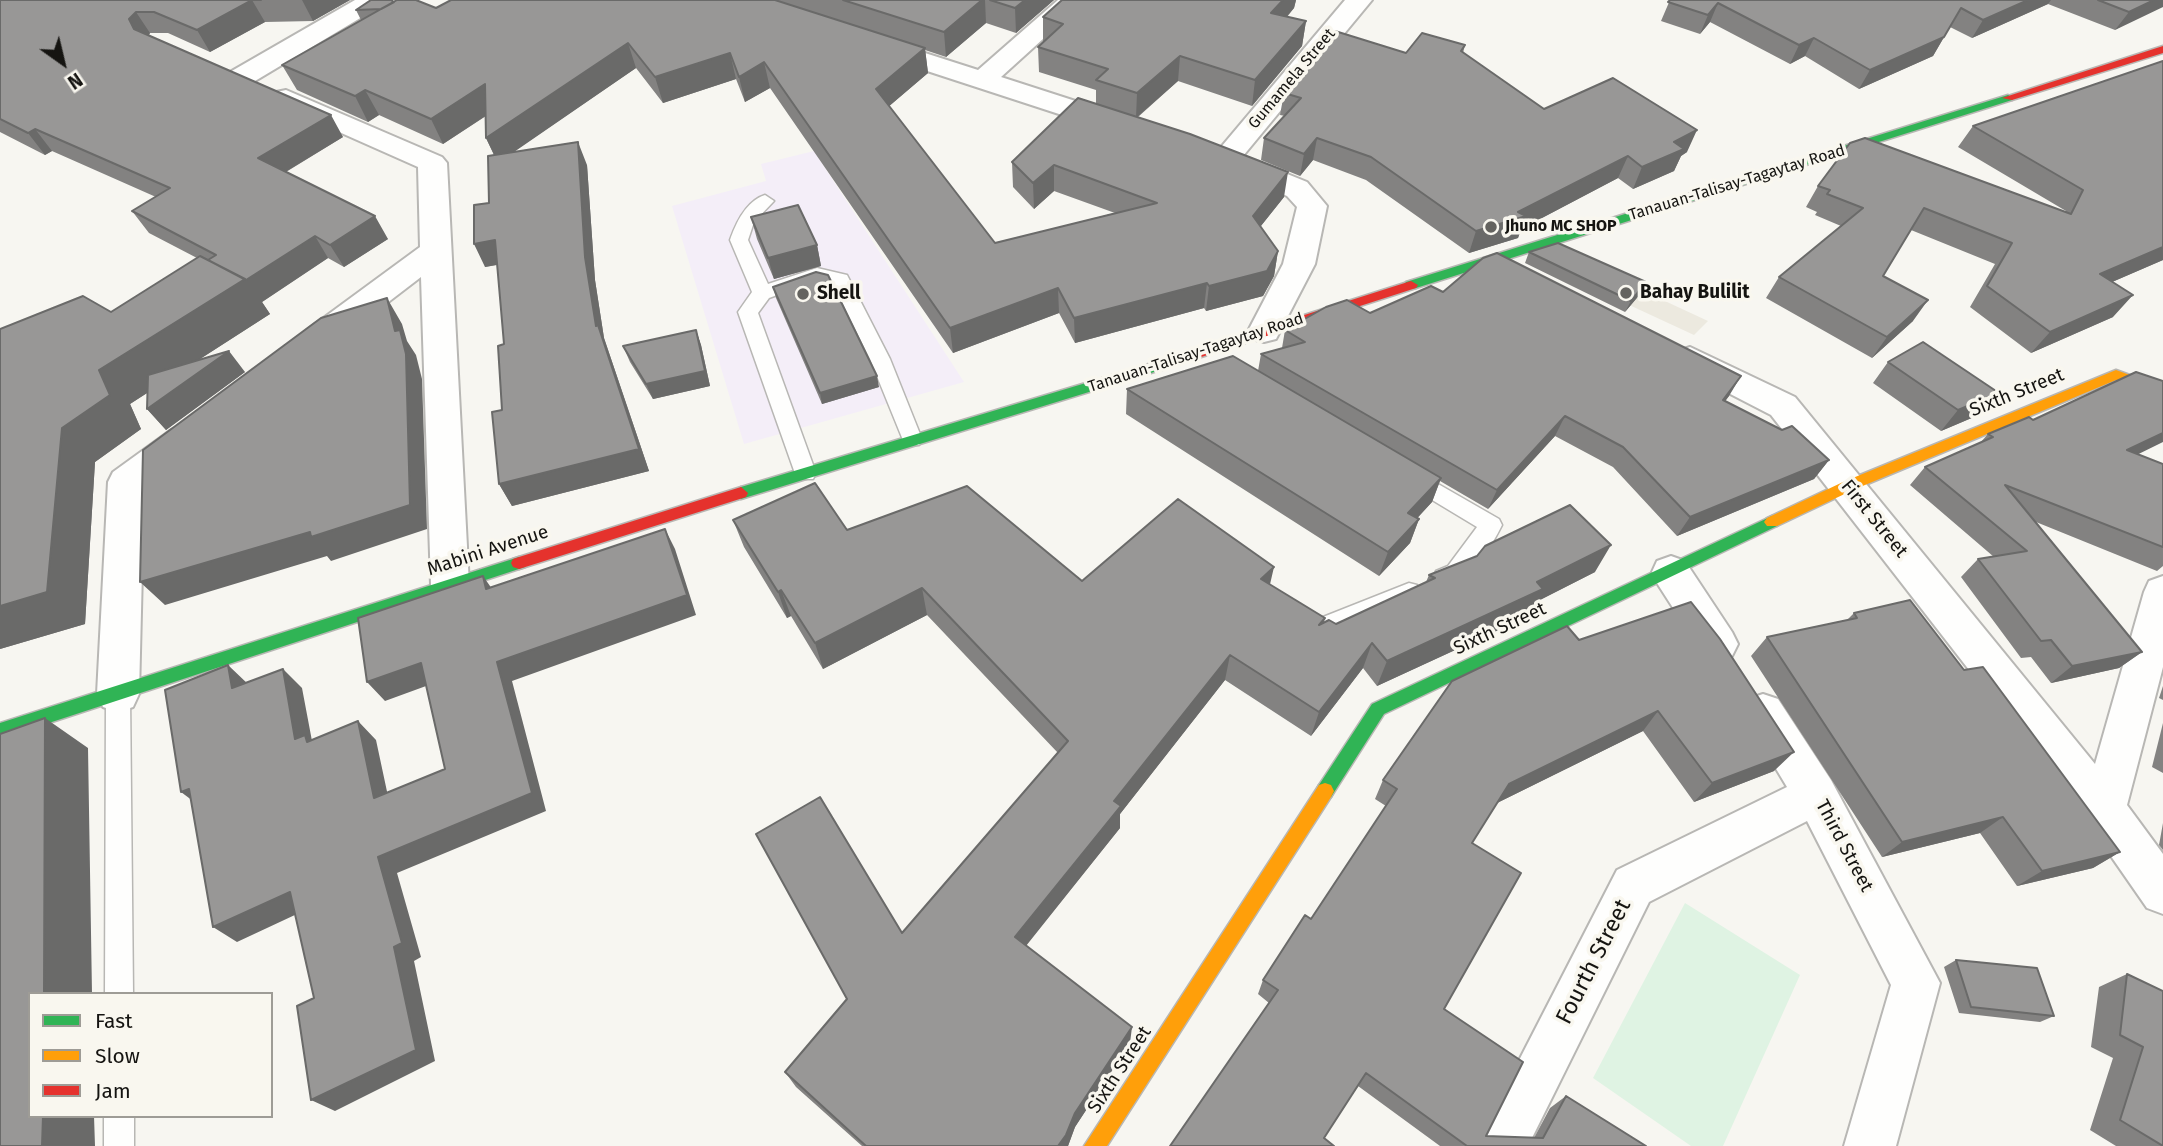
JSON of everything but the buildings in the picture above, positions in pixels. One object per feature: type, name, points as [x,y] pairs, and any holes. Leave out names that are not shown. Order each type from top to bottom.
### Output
[{"type":"main road","name":"Tanauan-Talisay-Tagaytay Road","points":[[989,416],[1200,354],[1491,259],[2163,49]]},
{"type":"main road","name":"Sixth Street","points":[[1095,1146],[1378,709],[1848,486],[2116,375],[2163,392]]},
{"type":"main road","name":"Mabini Avenue","points":[[0,731],[450,585],[989,416]]},
{"type":"street","points":[[373,0],[229,73],[432,163],[450,585]]},
{"type":"street","points":[[982,80],[1073,0]]},
{"type":"street","name":"Gumamela Street","points":[[1264,331],[1299,264],[1312,206],[1297,189],[1213,155],[1359,0]]},
{"type":"street","points":[[850,37],[1149,134]]},
{"type":"street","points":[[292,358],[435,251]]},
{"type":"street","points":[[1491,259],[1540,284]]},
{"type":"street","name":"First Street","points":[[1661,345],[1783,406],[2104,809],[2163,891]]},
{"type":"street","points":[[118,694],[126,482],[214,416]]},
{"type":"street","name":"Third Street","points":[[1671,572],[1816,794],[1916,984],[1870,1146]]},
{"type":"street","points":[[2104,809],[2163,592]]},
{"type":"street","name":"Fourth Street","points":[[1501,1146],[1633,886],[1816,794]]},
{"type":"lane","points":[[762,293],[739,240],[746,220],[765,201]]},
{"type":"lane","points":[[805,473],[748,312],[762,293],[817,274],[840,279],[880,359],[912,439]]},
{"type":"lane","points":[[1200,354],[1222,366]]},
{"type":"lane","points":[[1326,626],[1456,573],[1491,525],[1389,463]]},
{"type":"lane","points":[[118,694],[118,992]]},
{"type":"lane","points":[[119,1118],[119,1146]]},
{"type":"shaded area","name":"Shell","points":[[814,151],[964,382],[744,444],[672,206],[766,181],[761,164]]},
{"type":"shaded area","name":"Bahay Bulilit","points":[[1570,257],[1708,321],[1694,335],[1545,266]]},
{"type":"green space","points":[[1685,903],[1800,975],[1723,1146],[1691,1146],[1593,1078]]},
{"type":"traffic: fast","points":[[1411,285],[2008,98]]},
{"type":"traffic: fast","points":[[741,493],[1162,365]]},
{"type":"traffic: fast","points":[[1325,791],[1378,709],[1772,522]]},
{"type":"traffic: fast","points":[[0,731],[519,563]]},
{"type":"traffic: slow","points":[[1772,522],[1848,486],[2116,375],[2163,392]]},
{"type":"traffic: slow","points":[[1095,1146],[1325,791]]},
{"type":"traffic: jam","points":[[2008,98],[2163,49]]},
{"type":"traffic: jam","points":[[1162,365],[1411,285]]},
{"type":"traffic: jam","points":[[519,563],[741,493]]},
{"type":"place","name":"Jhuno MC SHOP","points":[[1491,227]]},
{"type":"place","name":"Bahay Bulilit","points":[[1626,293]]},
{"type":"place","name":"Shell","points":[[803,294]]}]
